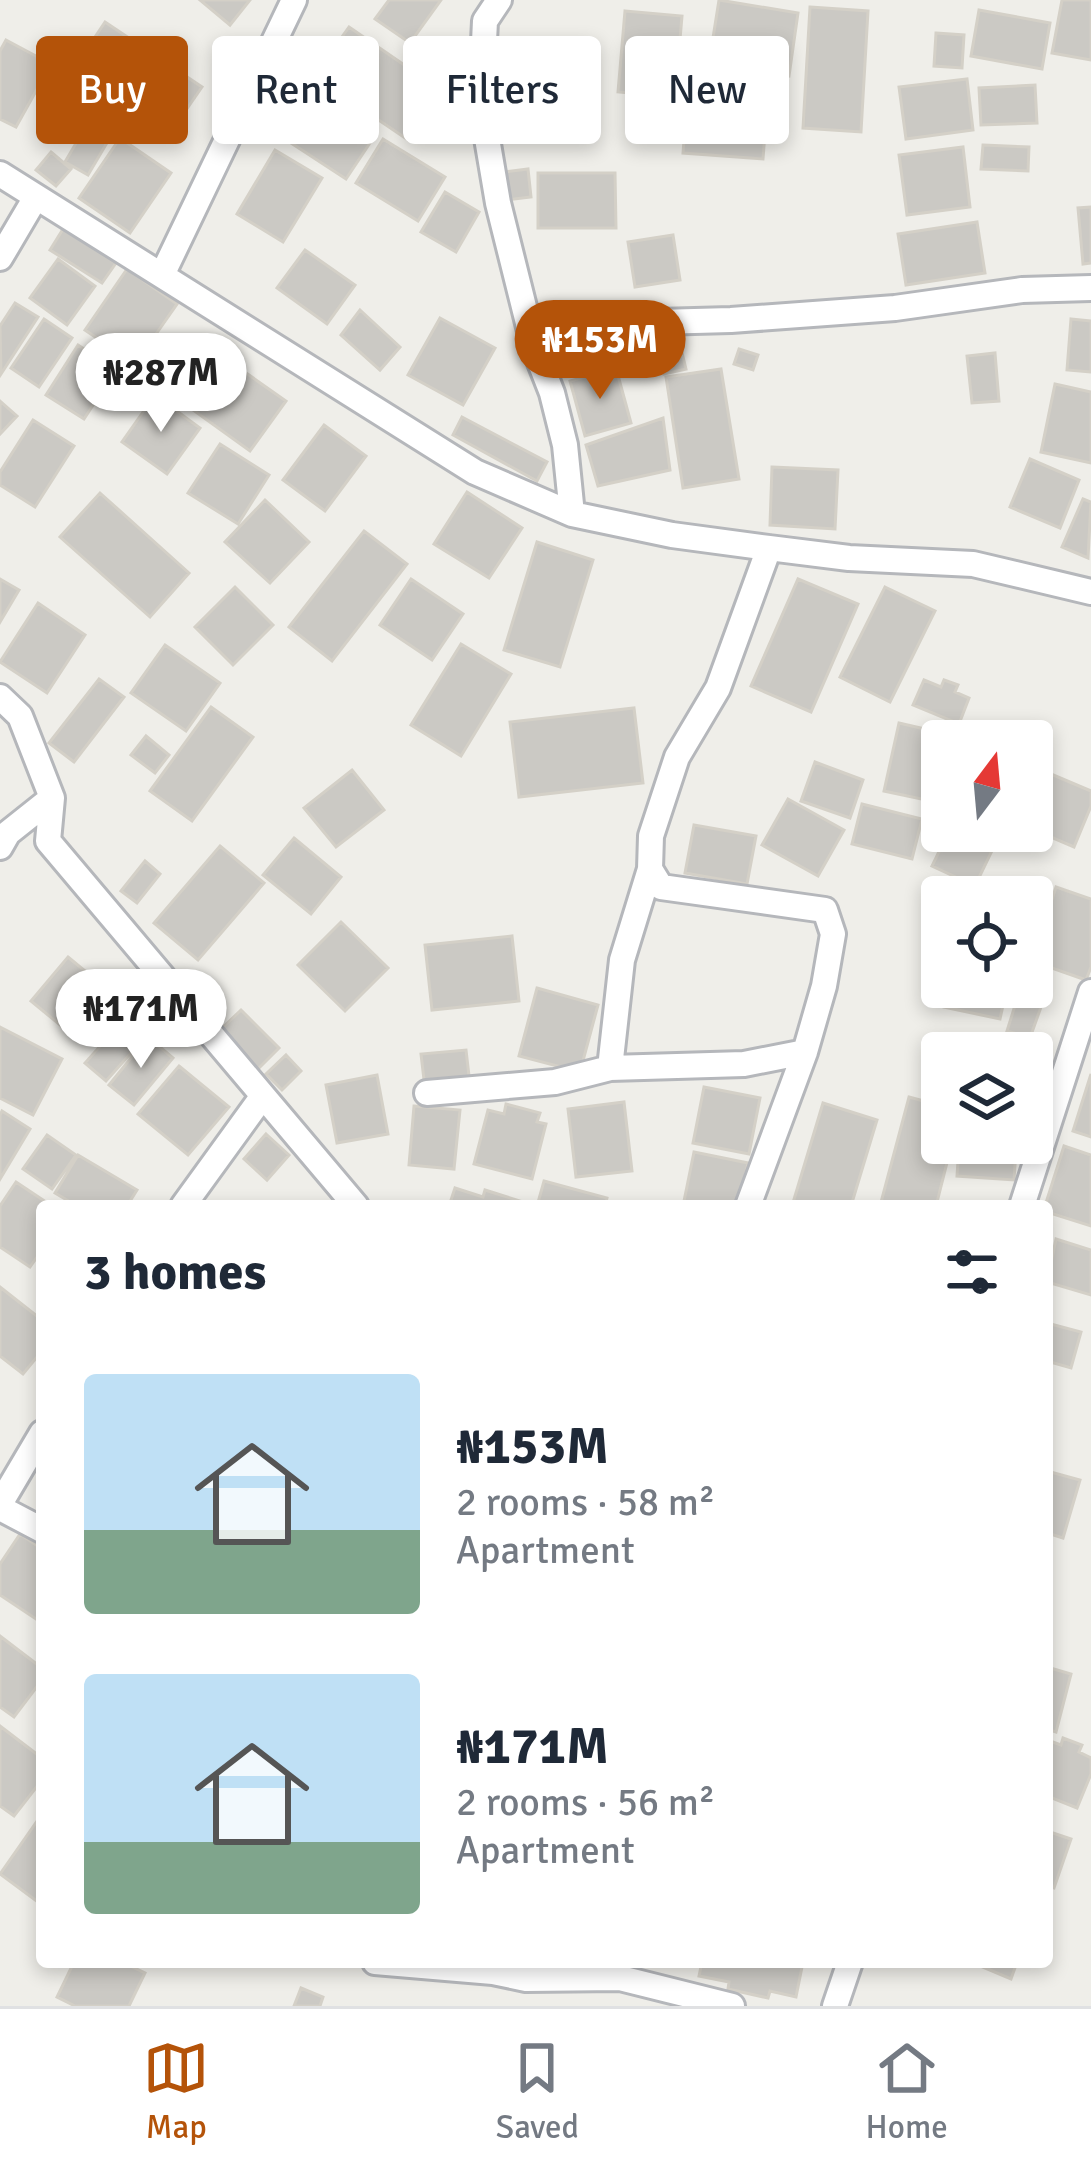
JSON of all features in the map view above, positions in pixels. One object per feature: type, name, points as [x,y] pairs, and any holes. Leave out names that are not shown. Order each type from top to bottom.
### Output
[{"type":"street","points":[[163,273],[294,0]]},
{"type":"street","points":[[499,0],[485,21],[481,103],[498,203],[534,347],[565,445],[572,514]]},
{"type":"street","points":[[0,174],[475,472],[572,514],[672,536],[849,558],[974,564],[1091,592]]},
{"type":"street","points":[[0,258],[36,197]]},
{"type":"street","points":[[534,347],[584,324],[731,320],[895,308],[1022,290],[1091,288]]},
{"type":"street","points":[[610,1068],[622,959],[650,869],[651,836],[677,758],[718,688],[769,548]]},
{"type":"street","points":[[0,698],[20,716],[52,798],[48,841],[351,1200]]},
{"type":"street","points":[[0,847],[8,833],[52,798]]},
{"type":"street","points":[[650,869],[661,887],[825,910],[833,934],[805,1052],[750,1200]]},
{"type":"street","points":[[1024,1200],[1091,992]]},
{"type":"street","points":[[427,1093],[555,1082],[610,1068],[743,1064],[805,1052]]},
{"type":"street","points":[[187,1200],[262,1097]]},
{"type":"street","points":[[36,1443],[0,1506],[36,1527]]},
{"type":"street","points":[[432,1968],[526,1978],[620,1978],[732,2006]]},
{"type":"street","points":[[835,2006],[848,1968]]},
{"type":"building","points":[[200,0],[250,0],[230,25]]},
{"type":"building","points":[[389,0],[441,0],[415,36],[403,38],[375,19]]},
{"type":"building","points":[[719,0],[798,13],[789,76],[789,36],[713,36]]},
{"type":"building","points":[[1062,0],[1091,0],[1091,60],[1052,53]]},
{"type":"building","points":[[810,7],[868,11],[861,132],[803,128]]},
{"type":"building","points":[[979,10],[1050,23],[1042,69],[971,56]]},
{"type":"building","points":[[625,11],[682,16],[680,36],[625,36],[625,93],[618,92]]},
{"type":"building","points":[[105,22],[126,36],[96,36]]},
{"type":"building","points":[[936,33],[964,35],[962,68],[934,66]]},
{"type":"building","points":[[6,40],[36,56],[36,91],[16,127],[0,119],[0,51]]},
{"type":"building","points":[[379,48],[403,64],[403,137],[379,120]]},
{"type":"building","points":[[188,78],[202,87],[188,107]]},
{"type":"building","points":[[967,79],[973,130],[906,139],[899,87]]},
{"type":"building","points":[[1035,85],[1037,123],[981,125],[979,88]]},
{"type":"building","points":[[383,139],[445,177],[418,221],[356,183]]},
{"type":"building","points":[[76,144],[106,144],[88,175],[65,162]]},
{"type":"building","points":[[116,144],[129,144],[171,173],[130,233],[79,198]]},
{"type":"building","points":[[293,144],[369,144],[346,179]]},
{"type":"building","points":[[684,144],[764,144],[763,159],[683,153]]},
{"type":"building","points":[[983,145],[1029,147],[1028,171],[981,169]]},
{"type":"building","points":[[963,147],[970,207],[907,215],[899,155]]},
{"type":"building","points":[[275,150],[322,178],[283,242],[237,214]]},
{"type":"building","points":[[51,152],[71,169],[56,186],[36,170]]},
{"type":"building","points":[[528,169],[531,197],[506,200],[503,172]]},
{"type":"building","points":[[538,173],[615,173],[616,228],[538,228]]},
{"type":"building","points":[[445,192],[479,212],[456,252],[421,232]]},
{"type":"building","points":[[1091,207],[1091,263],[1083,264],[1078,208]]},
{"type":"building","points":[[977,222],[985,273],[906,285],[898,234]]},
{"type":"building","points":[[63,229],[116,263],[102,283],[50,250]]},
{"type":"building","points":[[673,235],[680,280],[635,287],[628,242]]},
{"type":"building","points":[[305,250],[355,285],[327,324],[277,288]]},
{"type":"building","points":[[58,259],[95,286],[67,325],[30,298]]},
{"type":"building","points":[[127,269],[177,304],[135,364],[85,330]]},
{"type":"building","points":[[15,303],[38,317],[1,374],[0,326]]},
{"type":"building","points":[[360,310],[400,347],[380,370],[341,335]]},
{"type":"building","points":[[440,318],[495,348],[463,405],[408,375]]},
{"type":"building","points":[[44,319],[72,338],[39,387],[11,368]]},
{"type":"building","points":[[1071,319],[1091,321],[1091,372],[1067,370]]},
{"type":"building","points":[[679,340],[686,369],[664,374],[657,345]]},
{"type":"building","points":[[78,345],[116,370],[84,419],[46,395]]},
{"type":"building","points":[[739,349],[758,355],[753,370],[734,364]]},
{"type":"building","points":[[995,353],[999,401],[972,403],[967,356]]},
{"type":"building","points":[[229,361],[286,401],[250,451],[193,410]]},
{"type":"building","points":[[616,368],[631,423],[585,436],[570,381]]},
{"type":"building","points":[[721,369],[739,479],[683,488],[666,377]]},
{"type":"building","points":[[1055,384],[1091,392],[1091,463],[1041,452]]},
{"type":"building","points":[[155,395],[200,428],[167,474],[122,442]]},
{"type":"building","points":[[0,401],[17,416],[0,434]]},
{"type":"building","points":[[462,417],[547,462],[537,481],[453,435]]},
{"type":"building","points":[[663,418],[670,470],[598,486],[586,445]]},
{"type":"building","points":[[33,420],[74,446],[35,507],[0,485],[0,472]]},
{"type":"building","points":[[324,425],[366,456],[325,511],[283,480]]},
{"type":"building","points":[[220,444],[269,475],[238,524],[188,493]]},
{"type":"building","points":[[1030,459],[1079,480],[1060,528],[1010,507]]},
{"type":"building","points":[[772,467],[838,470],[835,529],[770,525]]},
{"type":"building","points":[[467,492],[522,528],[489,578],[434,544]]},
{"type":"building","points":[[100,493],[189,573],[150,617],[60,537]]},
{"type":"building","points":[[1083,499],[1091,502],[1088,558],[1062,547]]},
{"type":"building","points":[[265,500],[309,542],[270,583],[225,542]]},
{"type":"building","points":[[364,531],[407,564],[332,661],[289,627]]},
{"type":"building","points":[[537,542],[593,560],[560,667],[504,650]]},
{"type":"building","points":[[0,579],[19,590],[0,622]]},
{"type":"building","points":[[411,579],[463,614],[432,660],[380,625]]},
{"type":"building","points":[[798,579],[858,604],[811,712],[751,686]]},
{"type":"building","points":[[235,587],[273,625],[233,665],[195,627]]},
{"type":"building","points":[[885,587],[935,611],[890,702],[840,677]]},
{"type":"building","points":[[38,603],[85,635],[47,693],[0,662]]},
{"type":"building","points":[[461,644],[511,674],[461,756],[411,725]]},
{"type":"building","points":[[165,645],[220,683],[186,731],[131,693]]},
{"type":"building","points":[[99,679],[124,697],[74,762],[49,743]]},
{"type":"building","points":[[924,680],[941,687],[944,680],[958,685],[955,692],[969,698],[961,720],[913,705]]},
{"type":"building","points":[[211,707],[253,737],[192,821],[150,791]]},
{"type":"building","points":[[634,708],[643,783],[519,797],[510,722]]},
{"type":"building","points":[[899,723],[921,728],[921,799],[884,791]]},
{"type":"building","points":[[146,736],[169,755],[155,773],[131,755]]},
{"type":"building","points":[[815,762],[863,780],[850,818],[801,801]]},
{"type":"building","points":[[352,770],[384,810],[336,847],[304,808]]},
{"type":"building","points":[[1053,775],[1091,791],[1091,806],[1074,847],[1053,838]]},
{"type":"building","points":[[788,799],[844,830],[818,876],[762,845]]},
{"type":"building","points":[[862,804],[921,819],[912,859],[852,844]]},
{"type":"building","points":[[694,825],[756,836],[747,884],[685,873]]},
{"type":"building","points":[[294,838],[341,877],[311,914],[263,875]]},
{"type":"building","points":[[220,846],[264,883],[198,960],[154,923]]},
{"type":"building","points":[[939,852],[991,852],[980,876],[954,876],[932,866]]},
{"type":"building","points":[[145,861],[160,874],[137,903],[121,891]]},
{"type":"building","points":[[1056,887],[1091,899],[1091,967],[1086,980],[1053,968]]},
{"type":"building","points":[[341,922],[388,968],[345,1011],[298,965]]},
{"type":"building","points":[[512,936],[519,1001],[432,1010],[425,945]]},
{"type":"building","points":[[68,957],[108,990],[71,1034],[31,1001]]},
{"type":"building","points":[[537,988],[598,1005],[580,1072],[519,1056]]},
{"type":"building","points":[[949,1008],[1002,1008],[1000,1019]]},
{"type":"building","points":[[1014,1008],[1041,1008],[1032,1032],[1007,1031]]},
{"type":"building","points":[[241,1010],[279,1048],[257,1070],[218,1032]]},
{"type":"building","points":[[128,1015],[148,1034],[106,1081],[85,1063]]},
{"type":"building","points":[[0,1027],[62,1059],[33,1115],[0,1098]]},
{"type":"building","points":[[148,1037],[173,1058],[134,1105],[109,1085]]},
{"type":"building","points":[[466,1050],[469,1076],[424,1080],[421,1054]]},
{"type":"building","points":[[286,1055],[301,1071],[282,1090],[266,1074]]},
{"type":"building","points":[[179,1066],[229,1107],[188,1155],[138,1114]]},
{"type":"building","points":[[1091,1074],[1091,1137],[1073,1131]]},
{"type":"building","points":[[377,1075],[388,1134],[337,1143],[326,1085]]},
{"type":"building","points":[[704,1087],[760,1098],[749,1154],[693,1143]]},
{"type":"building","points":[[909,1097],[921,1100],[921,1164],[947,1164],[938,1200],[882,1200]]},
{"type":"building","points":[[624,1102],[632,1171],[576,1177],[568,1109]]},
{"type":"building","points":[[823,1103],[877,1120],[853,1200],[794,1200]]},
{"type":"building","points":[[506,1104],[540,1113],[537,1122],[546,1124],[532,1179],[474,1164],[488,1110],[504,1114]]},
{"type":"building","points":[[414,1106],[460,1110],[454,1169],[409,1165]]},
{"type":"building","points":[[2,1111],[30,1129],[0,1179],[0,1115]]},
{"type":"building","points":[[266,1134],[289,1155],[267,1180],[244,1159]]},
{"type":"building","points":[[47,1135],[76,1155],[52,1189],[23,1169]]},
{"type":"building","points":[[1064,1146],[1091,1155],[1091,1226],[1053,1214],[1053,1200],[1047,1200]]},
{"type":"building","points":[[694,1152],[748,1163],[740,1200],[684,1200]]},
{"type":"building","points":[[78,1155],[137,1190],[131,1200],[67,1200],[55,1193]]},
{"type":"building","points":[[958,1164],[1015,1164],[1014,1180],[957,1176]]},
{"type":"building","points":[[544,1181],[607,1198],[606,1200],[539,1200]]},
{"type":"building","points":[[16,1182],[43,1200],[36,1200],[36,1258],[30,1267],[0,1247],[0,1206]]},
{"type":"building","points":[[455,1188],[483,1197],[485,1190],[517,1200],[451,1200]]},
{"type":"building","points":[[1056,1239],[1091,1250],[1091,1295],[1053,1284]]},
{"type":"building","points":[[0,1287],[36,1315],[36,1358],[23,1374],[0,1356]]},
{"type":"building","points":[[1053,1325],[1081,1332],[1071,1368],[1053,1363]]},
{"type":"building","points":[[1053,1473],[1080,1480],[1063,1538],[1053,1535]]},
{"type":"building","points":[[20,1534],[36,1545],[36,1619],[0,1595],[0,1564]]},
{"type":"building","points":[[0,1636],[36,1663],[36,1688],[14,1717],[0,1707]]},
{"type":"building","points":[[1053,1669],[1071,1674],[1053,1731]]},
{"type":"building","points":[[0,1726],[36,1753],[36,1788],[14,1816],[0,1806]]},
{"type":"building","points":[[1063,1738],[1082,1745],[1079,1752],[1091,1758],[1091,1774],[1077,1808],[1053,1798],[1053,1742],[1061,1745]]},
{"type":"building","points":[[36,1823],[36,1901],[0,1874]]},
{"type":"building","points":[[1053,1833],[1071,1839],[1053,1888]]},
{"type":"building","points":[[71,1968],[135,1968],[145,1973],[129,2006],[75,2006],[57,1997]]},
{"type":"building","points":[[701,1968],[802,1968],[796,1997],[770,1991],[768,1998],[699,1976]]},
{"type":"building","points":[[985,1968],[1015,1968],[1011,1979]]},
{"type":"building","points":[[301,1988],[323,1997],[320,2006],[294,2006]]}]
